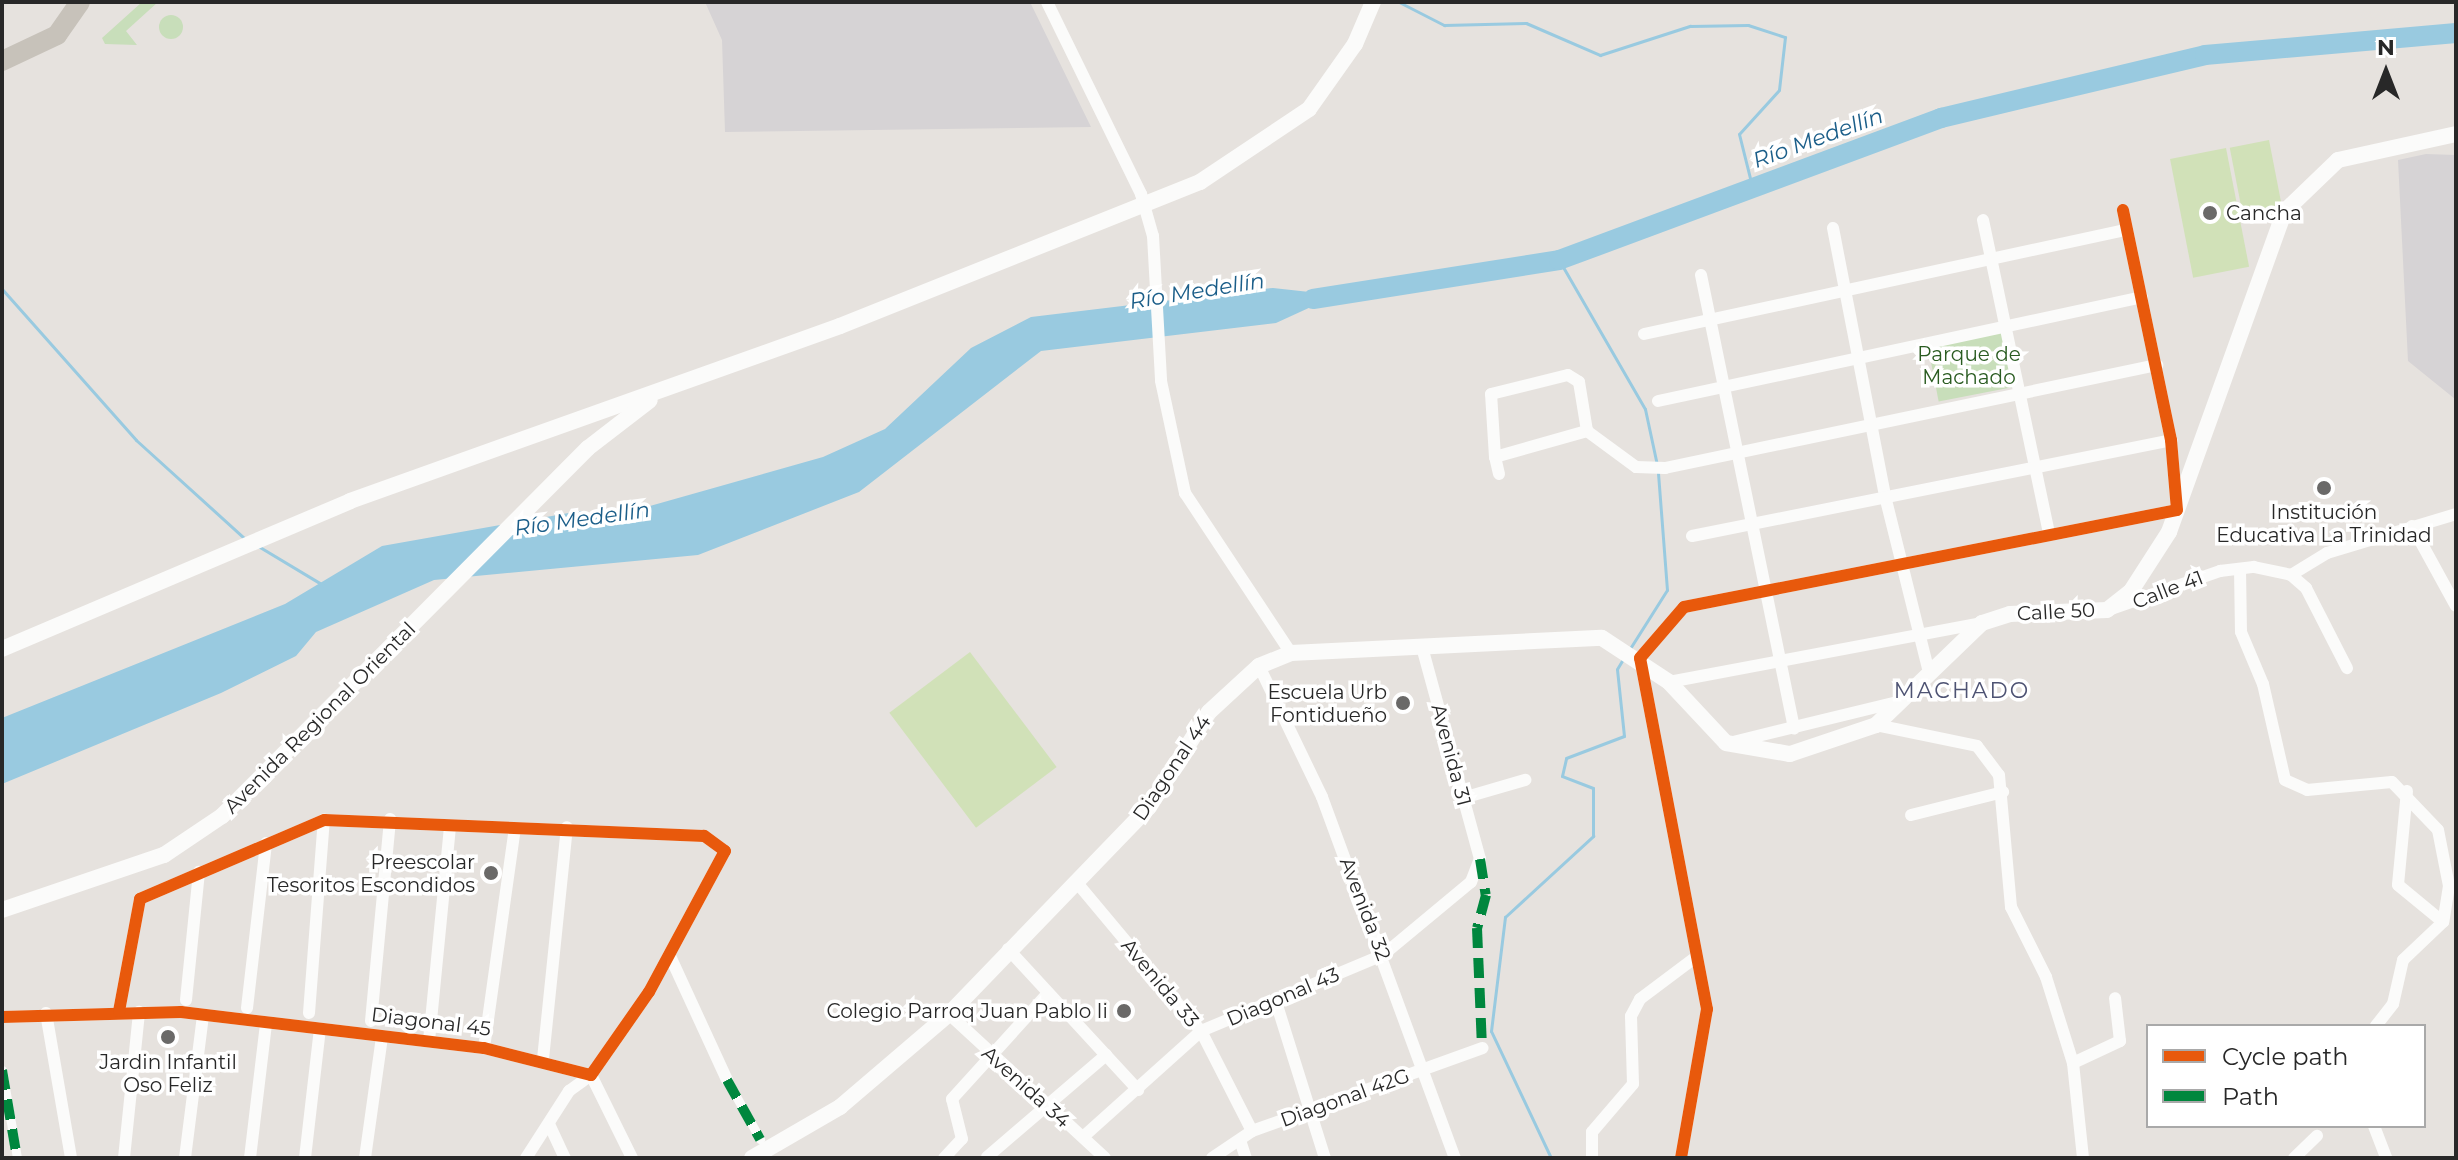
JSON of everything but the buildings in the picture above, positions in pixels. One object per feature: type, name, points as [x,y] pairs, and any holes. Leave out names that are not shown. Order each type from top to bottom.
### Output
[{"type":"highway","points":[[57,35],[80,2]]},
{"type":"highway","points":[[2,61],[57,35],[97,2]]},
{"type":"highway","points":[[2,76],[30,50]]},
{"type":"main road","points":[[2,649],[270,533],[840,326],[1101,224],[1247,156],[1309,109],[1332,81],[1373,2]]},
{"type":"main road","name":"Calle 50","points":[[1726,743],[1790,754],[1876,725],[1982,623],[2010,614],[2107,610],[2156,558],[2177,510],[2284,212],[2338,160],[2456,134]]},
{"type":"main road","name":"Avenida Regional Oriental","points":[[2,910],[164,855],[222,816],[292,751],[588,448],[670,387]]},
{"type":"main road","name":"Diagonal 44","points":[[752,1158],[840,1107],[949,1014],[1008,949],[1078,884],[1149,807],[1209,712],[1259,666],[1291,653],[1423,651],[1602,638],[1636,655]]},
{"type":"main road","points":[[1636,655],[1669,682],[1726,743]]},
{"type":"street","points":[[1047,2],[1141,194],[1158,289],[1161,381],[1193,512],[1291,653]]},
{"type":"street","points":[[1681,1158],[1683,1118],[1704,1047],[1707,1009],[1636,655],[1684,607],[2177,510],[2171,440],[2123,210]]},
{"type":"street","points":[[1983,220],[2022,393],[2049,534]]},
{"type":"street","points":[[1833,228],[1885,496],[1915,635],[1929,673]]},
{"type":"street","points":[[1644,334],[2127,230]]},
{"type":"street","points":[[1701,275],[1794,729]]},
{"type":"street","points":[[1658,401],[2007,322],[2142,297]]},
{"type":"street","points":[[1499,474],[1491,394],[1568,375],[1579,382],[1587,431],[1636,467],[1665,468],[1873,422],[2157,365]]},
{"type":"street","points":[[1495,457],[1587,431]]},
{"type":"street","points":[[1692,536],[2034,465],[2171,440]]},
{"type":"street","points":[[2347,668],[2306,588],[2291,575],[2327,553],[2456,514]]},
{"type":"street","points":[[2412,526],[2456,606]]},
{"type":"street","points":[[2240,569],[2241,632],[2263,684],[2285,780],[2307,790],[2373,780],[2407,791],[2438,830],[2452,888],[2443,922],[2403,960],[2388,1014],[2378,1024]]},
{"type":"street","name":"Calle 41","points":[[2107,610],[2240,569],[2291,575]]},
{"type":"street","points":[[1669,682],[1982,623]]},
{"type":"street","name":"Avenida 31","points":[[1423,651],[1480,859]]},
{"type":"street","name":"Avenida 32","points":[[1259,666],[1322,797],[1383,955],[1452,1157]]},
{"type":"street","points":[[1726,743],[1897,702]]},
{"type":"street","points":[[1876,725],[1977,746],[2003,792],[2011,907],[2046,977],[2073,1063],[2083,1158]]},
{"type":"street","points":[[1463,798],[1525,780]]},
{"type":"street","points":[[2407,791],[2398,885],[2443,922]]},
{"type":"street","points":[[1911,815],[2003,792]]},
{"type":"street","points":[[371,1021],[390,819]]},
{"type":"street","points":[[119,1011],[135,905],[146,893],[324,820],[390,819],[450,827],[567,827],[715,837],[725,851],[670,956],[591,1075],[569,1091],[526,1158]]},
{"type":"street","points":[[309,1013],[324,820]]},
{"type":"street","points":[[429,1041],[450,827]]},
{"type":"street","points":[[543,1059],[567,827]]},
{"type":"street","points":[[484,1048],[515,828]]},
{"type":"street","points":[[247,1008],[266,843]]},
{"type":"street","name":"Diagonal 43","points":[[1083,1137],[1201,1031],[1383,955],[1466,887],[1480,859]]},
{"type":"street","points":[[186,1000],[199,872]]},
{"type":"street","name":"Avenida 33","points":[[1078,884],[1201,1031],[1252,1131]]},
{"type":"street","points":[[1008,949],[1138,1090]]},
{"type":"street","points":[[670,956],[727,1080],[760,1139]]},
{"type":"street","points":[[1592,1158],[1592,1132],[1633,1084],[1631,1016],[1640,999],[1696,957]]},
{"type":"street","points":[[944,1158],[960,1142],[952,1099],[1048,993]]},
{"type":"street","points":[[2073,1063],[2120,1041],[2115,998]]},
{"type":"street","points":[[1276,1002],[1325,1158]]},
{"type":"street","name":"Diagonal 45","points":[[2,1017],[119,1011],[203,1015],[484,1048],[543,1059],[591,1075]]},
{"type":"street","points":[[124,1158],[139,1012]]},
{"type":"street","points":[[46,1013],[71,1158]]},
{"type":"street","name":"Avenida 34","points":[[949,1014],[990,1056],[1083,1137],[1098,1156]]},
{"type":"street","points":[[185,1158],[203,1015]]},
{"type":"street","points":[[250,1158],[266,1024]]},
{"type":"street","points":[[305,1158],[320,1029]]},
{"type":"street","points":[[365,1158],[382,1037]]},
{"type":"street","name":"Diagonal 42G","points":[[1212,1158],[1252,1131],[1482,1048]]},
{"type":"street","points":[[987,1157],[1106,1055]]},
{"type":"street","points":[[2,1070],[17,1158]]},
{"type":"street","points":[[591,1075],[632,1158]]},
{"type":"street","points":[[549,1124],[565,1158]]},
{"type":"street","points":[[2375,1128],[2386,1158]]},
{"type":"street","points":[[2294,1158],[2317,1136]]},
{"type":"street","points":[[1240,1140],[1246,1158]]},
{"type":"shaded area","points":[[705,2],[1030,2],[1091,127],[725,132],[722,40]]},
{"type":"shaded area","points":[[2426,154],[2456,155],[2456,420],[2455,399],[2408,361],[2398,160]]},
{"type":"green space","points":[[142,2],[158,2],[126,31],[137,45],[105,44],[102,38]]},
{"type":"green space","points":[[171,15],[179,19],[183,27],[179,35],[171,39],[163,35],[159,27],[163,19]]},
{"type":"green space","points":[[2269,140],[2282,206],[2243,213],[2230,148]]},
{"type":"green space","name":"Cancha","points":[[2226,148],[2249,267],[2193,278],[2170,159]]},
{"type":"green space","name":"Parque de Machado","points":[[2002,329],[2013,387],[1939,401],[1927,344]]},
{"type":"green space","points":[[970,652],[1057,767],[976,828],[889,713]]},
{"type":"water","points":[[1273,288],[1337,295],[1276,323],[1041,351],[859,492],[698,555],[434,580],[316,632],[296,656],[221,693],[2,784],[2,718],[285,604],[382,546],[580,511],[604,519],[823,457],[885,429],[971,348],[1031,317]]},
{"type":"waterway","points":[[1399,2],[1444,25],[1526,23],[1600,55],[1690,26],[1748,25],[1785,37],[1779,90],[1739,134],[1752,186]]},
{"type":"waterway","name":"Río Medellín","points":[[1313,299],[1559,260],[1941,118],[2205,55],[2456,33]]},
{"type":"waterway","points":[[1559,260],[1645,409],[1657,465]]},
{"type":"waterway","points":[[2,289],[136,440],[244,538]]},
{"type":"waterway","points":[[1629,650],[1667,590],[1658,473]]},
{"type":"waterway","points":[[258,546],[323,585]]},
{"type":"waterway","points":[[1551,1158],[1491,1031],[1505,917],[1593,836],[1593,788],[1562,776],[1566,758],[1624,736],[1617,669],[1623,659]]},
{"type":"marked path","points":[[1480,859],[1486,895],[1477,928],[1482,1048]]},
{"type":"marked path","points":[[2,1070],[17,1158]]},
{"type":"marked path","points":[[727,1080],[760,1139]]},
{"type":"cycle path","points":[[1681,1158],[1707,1009],[1640,658],[1684,607],[2177,510],[2171,440],[2123,210]]},
{"type":"cycle path","points":[[2,1017],[181,1012],[484,1048],[591,1075],[649,992],[725,851],[704,836],[324,820],[140,899],[119,1011]]},
{"type":"place","name":"Cancha","points":[[2210,213]]},
{"type":"place","name":"Institución Educativa La Trinidad","points":[[2324,488]]},
{"type":"place","name":"Escuela Urb Fontidueño","points":[[1403,703]]},
{"type":"place","name":"Preescolar Tesoritos Escondidos","points":[[491,873]]},
{"type":"place","name":"Colegio Parroq Juan Pablo Ii","points":[[1124,1011]]},
{"type":"place","name":"Jardin Infantil Oso Feliz","points":[[168,1037]]},
{"type":"district","name":"MACHADO","points":[[1962,691]]}]
